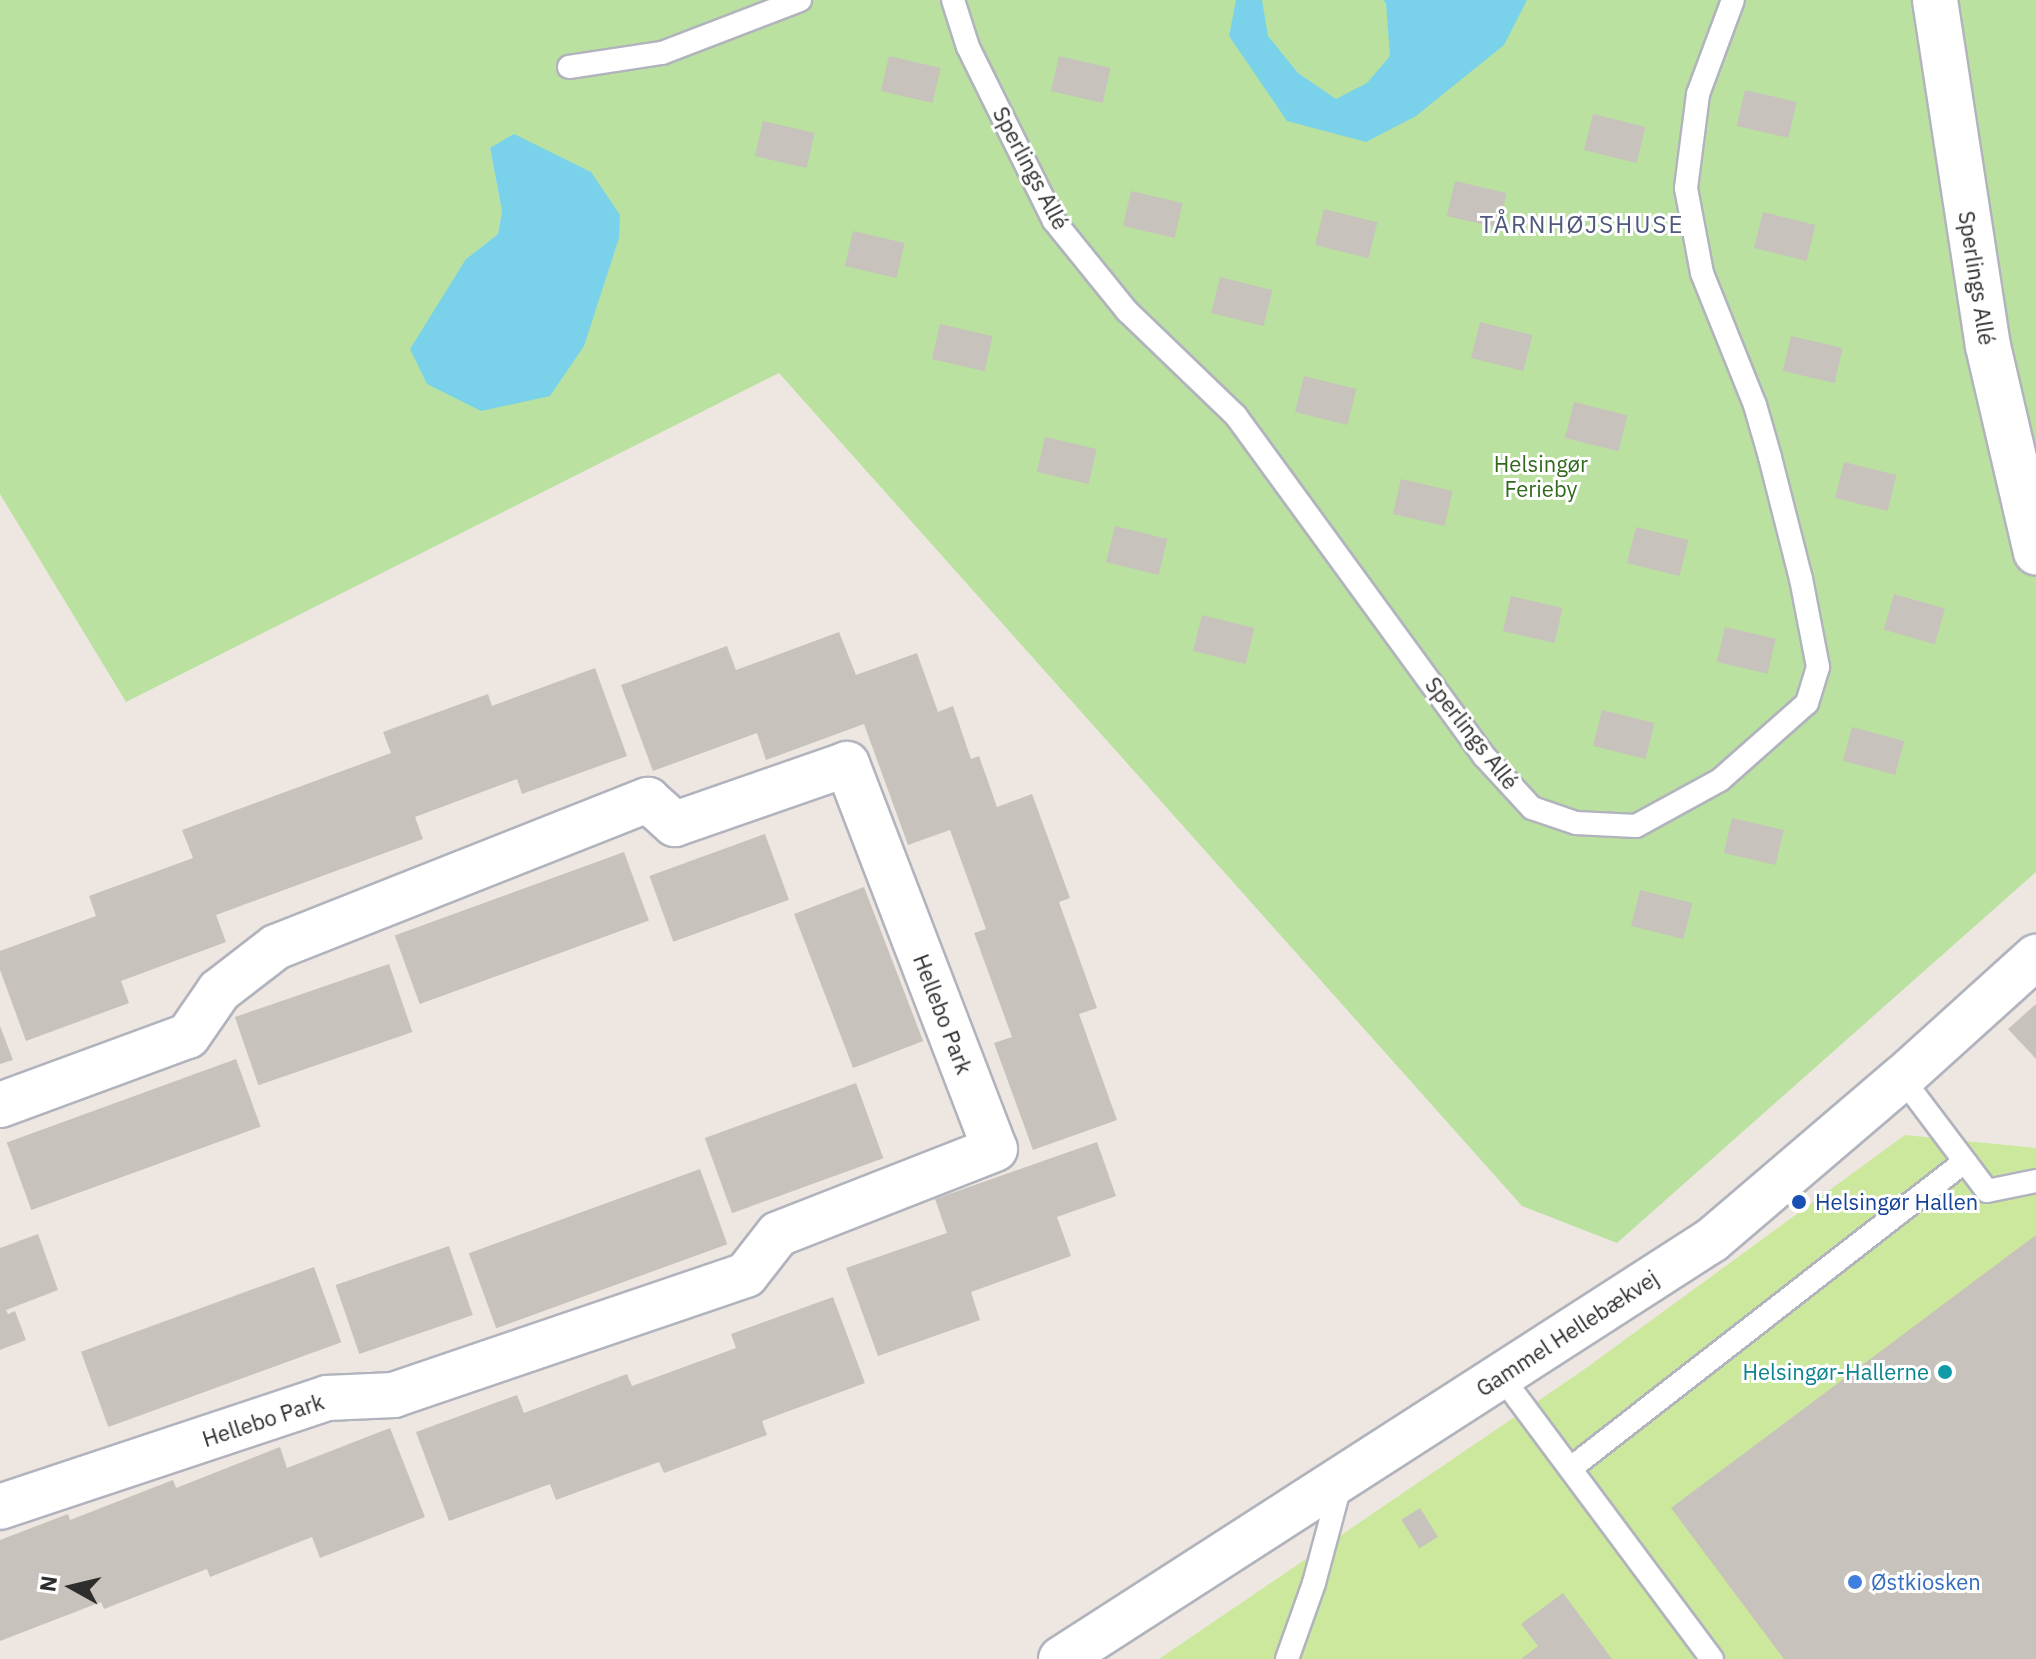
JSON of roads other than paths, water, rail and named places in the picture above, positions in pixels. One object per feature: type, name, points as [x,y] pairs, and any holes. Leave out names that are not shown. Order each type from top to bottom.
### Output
[{"type":"street","name":"Sperlings Allé","points":[[1935,0],[1988,346],[2036,553]]},
{"type":"street","name":"Hellebo Park","points":[[0,1105],[188,1036],[219,991],[276,947],[648,800],[675,824],[847,764],[995,1149],[778,1234],[746,1275],[394,1395],[327,1398],[0,1507]]},
{"type":"street","name":"Gammel Hellebækvej","points":[[1061,1659],[1712,1240],[1902,1078],[2036,957]]},
{"type":"lane","points":[[569,67],[662,53],[800,0]]},
{"type":"lane","name":"Sperlings Allé","points":[[953,0],[968,47],[1054,221],[1127,311],[1236,416],[1484,756],[1532,808],[1576,823],[1636,826],[1731,771],[1807,703],[1818,667],[1801,579],[1770,457],[1755,405],[1702,273],[1686,188],[1698,94],[1733,0]]},
{"type":"lane","points":[[1902,1078],[1987,1191],[2036,1181]]},
{"type":"lane","points":[[1571,1468],[1965,1161]]},
{"type":"lane","points":[[1501,1376],[1712,1659]]},
{"type":"lane","points":[[1287,1659],[1314,1583],[1343,1477]]},
{"type":"water","points":[[1236,0],[1262,0],[1268,36],[1298,73],[1336,99],[1367,83],[1390,56],[1386,3],[1383,0],[1527,0],[1504,45],[1416,116],[1366,142],[1287,121],[1229,36]]},
{"type":"water","points":[[514,134],[591,172],[620,215],[619,238],[584,346],[550,396],[481,411],[427,384],[410,349],[466,259],[498,234],[502,211],[490,148]]},
{"type":"place","name":"Helsingør Hallen","points":[[1799,1202]]},
{"type":"place","name":"Helsingør-Hallerne","points":[[1945,1372]]},
{"type":"place","name":"Østkiosken","points":[[1855,1582]]},
{"type":"district","name":"TÅRNHØJSHUSE","points":[[1582,225]]},
{"type":"park label","name":"Helsingør Ferieby","points":[[1541,476]]}]
